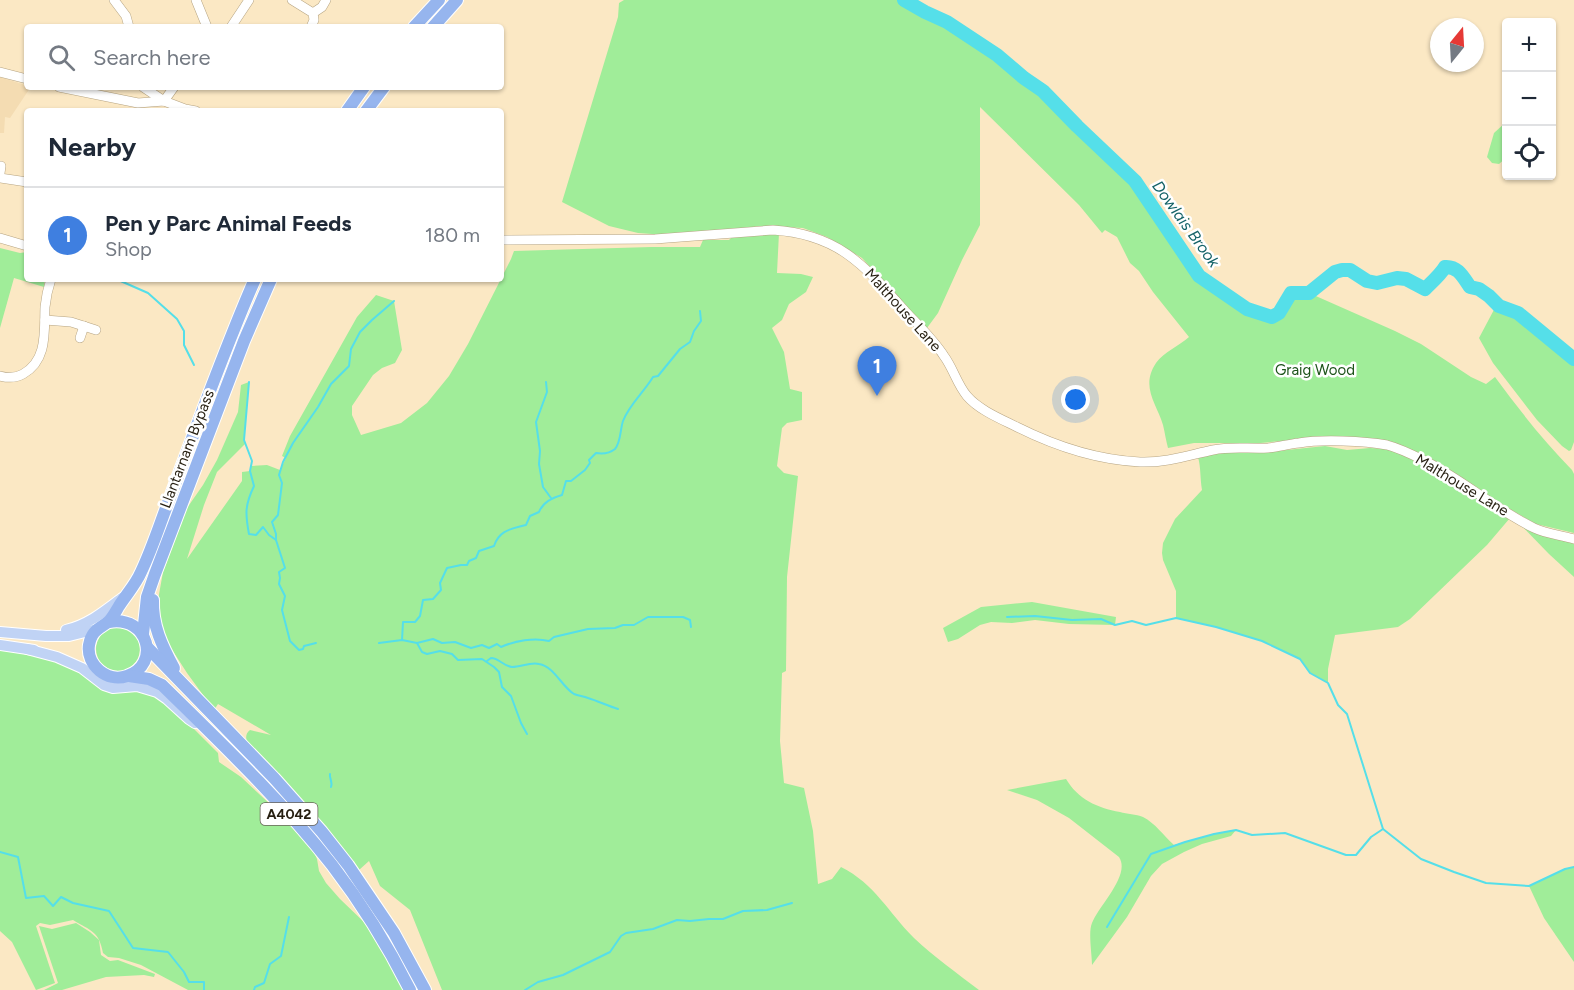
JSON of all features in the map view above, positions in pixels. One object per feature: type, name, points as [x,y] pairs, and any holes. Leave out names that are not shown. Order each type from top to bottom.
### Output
[{"type":"highway","points":[[417,24],[439,0]]},
{"type":"highway","points":[[436,24],[458,0]]},
{"type":"highway","points":[[349,108],[362,90]]},
{"type":"highway","points":[[368,108],[382,90]]},
{"type":"highway","name":"Llantarnam Bypass","points":[[108,622],[141,573],[254,282]]},
{"type":"highway","name":"Llantarnam Bypass","points":[[143,634],[147,597],[155,574],[244,341],[270,282]]},
{"type":"highway","name":"A4042","points":[[155,574],[152,603],[155,625],[163,648],[185,687]]},
{"type":"highway","points":[[118,620],[128,622],[143,634],[147,647],[146,656],[143,664],[129,676],[112,678],[104,675],[92,663],[89,654],[92,636],[97,629],[108,622],[118,620]]},
{"type":"highway","name":"A4042","points":[[147,647],[274,778],[322,832],[348,865],[394,933],[425,990]]},
{"type":"highway","name":"A4042","points":[[129,676],[149,679],[162,685],[265,787],[332,865],[374,925],[410,990]]},
{"type":"main road","points":[[46,636],[86,623],[127,594]]},
{"type":"main road","points":[[0,632],[69,636],[97,629]]},
{"type":"main road","points":[[0,645],[56,651],[92,663]]},
{"type":"main road","points":[[27,649],[57,657],[82,668],[104,685],[113,688],[137,686],[157,692],[189,719],[206,729]]},
{"type":"street","points":[[114,0],[126,16],[128,24]]},
{"type":"street","points":[[196,0],[206,24]]},
{"type":"street","points":[[233,24],[249,0]]},
{"type":"street","points":[[292,0],[313,13]]},
{"type":"street","points":[[313,13],[322,7],[326,0]]},
{"type":"street","points":[[312,24],[313,13]]},
{"type":"street","points":[[0,72],[24,78]]},
{"type":"street","points":[[74,90],[138,103],[164,101]]},
{"type":"street","points":[[148,90],[164,101],[182,108]]},
{"type":"street","points":[[164,101],[172,90]]},
{"type":"street","points":[[0,172],[24,182]]},
{"type":"street","name":"Malthouse Lane","points":[[504,240],[655,239],[773,230],[814,237],[829,243],[860,262],[931,339],[944,356],[967,396],[976,404],[1035,435],[1096,456],[1142,462],[1164,461],[1212,450],[1269,448],[1301,442],[1385,445],[1411,453],[1534,528],[1574,539]]},
{"type":"street","points":[[0,238],[24,245]]},
{"type":"street","points":[[0,376],[5,378],[19,376],[36,363],[44,341],[46,297],[50,282]]},
{"type":"street","points":[[45,320],[72,322],[96,330]]},
{"type":"street","points":[[80,338],[84,326]]},
{"type":"shaded area","points":[[0,77],[24,85],[24,90],[29,90],[10,118],[5,117],[4,133],[0,133]]},
{"type":"green space","name":"Graig Wood","points":[[624,0],[904,0],[947,22],[997,55],[1043,91],[1135,181],[1199,276],[1247,309],[1272,317],[1279,313],[1291,293],[1309,293],[1421,344],[1471,377],[1486,384],[1495,377],[1532,425],[1572,470],[1574,474],[1574,533],[1536,524],[1449,470],[1397,444],[1282,441],[1249,444],[1194,443],[1168,448],[1163,425],[1151,395],[1151,372],[1159,359],[1189,337],[1139,271],[1130,263],[1117,237],[1105,230],[1102,233],[1079,205],[980,107],[980,225],[938,313],[927,328],[862,258],[827,237],[803,228],[760,226],[707,233],[666,235],[638,233],[609,226],[562,202],[618,17],[619,3]]},
{"type":"green space","points":[[1502,126],[1502,161],[1499,164],[1492,163],[1487,157],[1494,133]]},
{"type":"green space","points":[[779,233],[777,273],[813,277],[806,292],[789,304],[782,320],[772,328],[784,352],[790,389],[802,392],[802,420],[787,423],[782,428],[777,466],[784,473],[798,476],[787,577],[786,671],[782,673],[780,741],[784,783],[804,788],[813,831],[818,884],[832,879],[841,867],[853,874],[872,890],[914,938],[979,990],[442,990],[410,910],[380,886],[369,861],[359,870],[247,743],[246,738],[250,730],[271,735],[218,704],[214,710],[169,645],[159,621],[158,600],[163,572],[187,508],[217,460],[238,412],[241,385],[249,382],[245,444],[217,472],[187,559],[242,481],[242,472],[250,471],[251,466],[267,465],[280,470],[286,458],[282,456],[290,436],[357,317],[376,295],[394,301],[402,350],[395,363],[382,368],[373,375],[352,406],[352,415],[361,435],[401,423],[427,403],[449,376],[499,282],[504,282],[504,273],[514,251],[700,247],[703,240],[729,240],[733,236]]},
{"type":"green space","points":[[0,248],[24,252],[24,281],[14,278],[0,328]]},
{"type":"green space","points":[[27,282],[45,282],[44,287]]},
{"type":"green space","points":[[1497,304],[1518,313],[1574,359],[1574,442],[1569,451],[1537,420],[1493,363],[1479,338]]},
{"type":"green space","points":[[1325,446],[1347,450],[1386,449],[1400,453],[1435,470],[1510,518],[1487,545],[1410,619],[1398,627],[1335,635],[1328,669],[1328,683],[1310,673],[1300,659],[1262,641],[1176,618],[1176,591],[1162,553],[1163,543],[1175,519],[1202,490],[1198,457],[1222,453],[1258,453]]},
{"type":"green space","points":[[1519,523],[1574,543],[1574,577],[1549,554]]},
{"type":"green space","points":[[1032,602],[1116,617],[1115,625],[1069,624],[1035,620],[1012,623],[991,622],[980,625],[958,639],[948,642],[943,628],[981,607]]},
{"type":"green space","points":[[118,627],[133,634],[140,649],[133,664],[118,671],[103,664],[96,649],[103,634]]},
{"type":"green space","points":[[0,649],[29,653],[154,695],[181,716],[218,753],[219,762],[241,777],[272,806],[313,850],[319,871],[326,883],[365,923],[405,990],[188,990],[141,965],[108,957],[103,953],[96,936],[73,920],[50,925],[40,923],[36,926],[55,983],[36,990],[12,942],[0,931]]},
{"type":"green space","points":[[1066,779],[1076,792],[1089,802],[1140,816],[1155,826],[1174,845],[1236,830],[1231,836],[1202,844],[1162,864],[1151,876],[1127,917],[1092,965],[1090,937],[1092,923],[1118,881],[1122,864],[1119,857],[1069,818],[1037,800],[1007,790]]},
{"type":"green space","points":[[1574,867],[1574,962],[1544,918],[1529,886]]},
{"type":"green space","points":[[76,923],[99,940],[101,955],[110,961],[118,960],[155,974],[154,977],[144,975],[106,977],[62,990],[44,990],[58,983],[39,926],[52,929]]},
{"type":"waterway","name":"Dowlais Brook","points":[[904,0],[947,22],[997,55],[1043,91],[1135,181],[1199,276],[1247,309],[1272,317],[1279,313],[1291,293],[1309,293],[1335,272],[1342,270],[1350,270],[1367,281],[1377,283],[1397,278],[1406,279],[1425,289],[1445,267],[1450,267],[1460,273],[1470,287],[1479,289],[1499,306],[1518,313],[1574,359]]},
{"type":"waterway","points":[[123,282],[148,293],[177,319],[184,331],[184,345],[194,365]]},
{"type":"waterway","points":[[276,540],[272,522],[278,515],[282,483],[279,475],[283,462],[331,384],[349,366],[351,349],[360,332],[394,301]]},
{"type":"waterway","points":[[402,640],[403,622],[415,622],[420,616],[423,600],[433,599],[441,590],[440,583],[447,568],[467,565],[469,561],[476,558],[479,551],[494,546],[502,533],[526,525],[530,516],[539,512],[545,503],[562,495],[566,481],[571,481],[585,470],[590,463],[589,460],[596,453],[606,453],[615,449],[629,409],[653,377],[658,376],[680,349],[690,342],[701,321],[700,311]]},
{"type":"waterway","points":[[249,382],[244,440],[252,461],[250,471],[254,486],[247,509],[249,534],[256,535],[263,527],[276,540],[285,568],[279,572],[279,584],[285,596],[282,610],[290,641],[299,650],[316,643]]},
{"type":"waterway","points":[[546,382],[547,392],[536,422],[543,487],[551,498]]},
{"type":"waterway","points":[[379,643],[402,640],[417,643],[433,639],[442,643],[455,642],[471,648],[482,645],[489,648],[497,644],[501,647],[525,640],[549,641],[554,637],[588,629],[634,625],[648,617],[683,617],[690,620],[691,627]]},
{"type":"waterway","points":[[1007,617],[1101,619],[1115,625],[1132,621],[1146,625],[1176,618],[1262,641],[1300,659],[1310,673],[1328,683],[1338,705],[1347,714],[1383,829]]},
{"type":"waterway","points":[[417,643],[422,652],[427,654],[440,651],[452,654],[458,660],[482,659],[494,667],[499,672],[502,687],[511,696],[527,734]]},
{"type":"waterway","points":[[487,661],[494,658],[512,667],[532,664],[545,666],[574,694],[618,709]]},
{"type":"waterway","points":[[330,774],[331,787]]},
{"type":"waterway","points":[[1107,927],[1151,854],[1185,842],[1236,830],[1252,835],[1285,833],[1346,855],[1356,855],[1371,837],[1383,829],[1421,859],[1486,883],[1529,886],[1574,867]]},
{"type":"waterway","points":[[0,852],[18,857],[26,898],[44,896],[53,906],[61,897],[73,903],[109,911],[133,948],[168,952],[189,982],[204,982],[204,990]]},
{"type":"waterway","points":[[525,990],[538,982],[563,975],[610,952],[621,936],[626,933],[653,929],[677,920],[723,919],[743,911],[767,910],[792,903]]},
{"type":"waterway","points":[[254,990],[255,987],[264,983],[270,964],[281,956],[289,917]]},
{"type":"place","name":"Pen y Parc Animal Feeds","points":[[877,396]]}]
